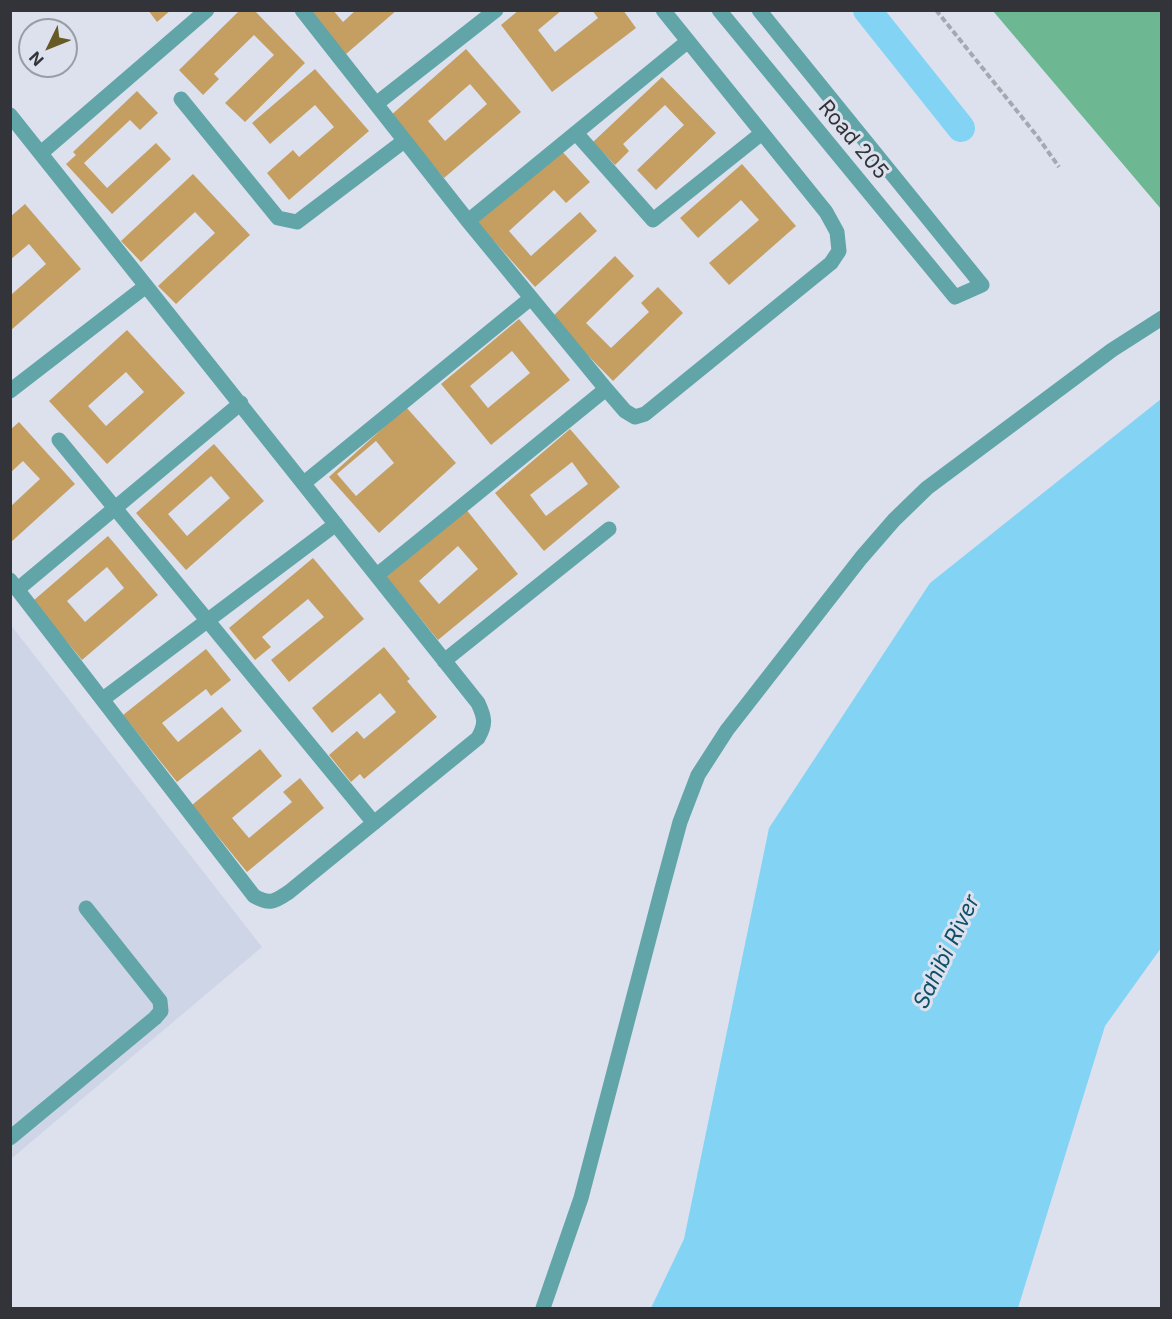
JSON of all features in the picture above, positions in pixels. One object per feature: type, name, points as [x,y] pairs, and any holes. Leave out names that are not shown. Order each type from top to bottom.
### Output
[{"type":"street","points":[[41,153],[207,10]]},
{"type":"street","points":[[302,10],[468,221],[606,389],[625,411],[635,417],[645,414],[831,263],[839,251],[837,232],[826,212],[663,10]]},
{"type":"street","name":"Road 205","points":[[719,10],[955,297],[982,285],[759,10]]},
{"type":"street","points":[[376,104],[492,12]]},
{"type":"street","points":[[468,221],[687,42]]},
{"type":"street","points":[[181,99],[278,218],[297,222],[404,141]]},
{"type":"street","points":[[10,115],[41,153],[304,483],[478,703],[484,717],[485,727],[478,738],[289,892],[277,901],[266,903],[254,896],[14,585],[115,508],[241,404]]},
{"type":"street","points":[[576,133],[653,220],[762,133]]},
{"type":"street","points":[[12,386],[146,286]]},
{"type":"street","points":[[304,483],[531,298]]},
{"type":"street","points":[[543,1308],[580,1198],[680,822],[698,775],[727,730],[854,567],[894,520],[927,488],[1112,350],[1161,318]]},
{"type":"street","points":[[377,575],[606,389]]},
{"type":"street","points":[[59,440],[374,824]]},
{"type":"street","points":[[103,699],[336,524]]},
{"type":"street","points":[[444,661],[609,529]]},
{"type":"street","points":[[10,1138],[161,1011],[160,1001],[86,908]]},
{"type":"path","points":[[936,10],[1037,136],[1059,167]]},
{"type":"shaded area","points":[[10,624],[262,947],[11,1159],[10,1159]]},
{"type":"green space","points":[[993,11],[1161,11],[1161,209]]},
{"type":"water","name":"Sahibi River","points":[[1161,399],[1161,948],[1105,1026],[1018,1308],[651,1308],[684,1239],[769,828],[930,583]]},
{"type":"building","points":[[148,10],[171,10],[157,22]]},
{"type":"building","points":[[240,10],[254,10],[305,63],[245,122],[225,103],[274,55],[254,35],[214,74],[219,79],[203,95],[179,70]]},
{"type":"building","points":[[309,10],[333,10],[343,22],[356,10],[397,10],[346,54]]},
{"type":"building","points":[[519,10],[562,10],[538,30],[555,52],[598,18],[592,10],[623,10],[636,28],[552,92],[501,25]]},
{"type":"building","points":[[466,49],[521,112],[444,178],[390,116]],"holes":[[[470,84],[487,104],[445,141],[428,121]]]},
{"type":"building","points":[[315,69],[369,131],[289,200],[267,173],[293,150],[299,157],[334,127],[315,105],[270,144],[252,123]]},
{"type":"building","points":[[662,77],[716,133],[656,190],[637,170],[684,125],[665,105],[623,144],[629,151],[615,165],[593,142]]},
{"type":"building","points":[[137,91],[158,113],[140,130],[130,120],[84,163],[107,188],[156,143],[171,159],[112,214],[66,164],[76,155],[73,152]]},
{"type":"building","points":[[559,148],[590,182],[566,203],[554,190],[509,231],[531,256],[580,212],[597,231],[535,287],[477,222]]},
{"type":"building","points":[[742,164],[796,226],[729,285],[709,263],[759,220],[741,200],[698,238],[680,218]]},
{"type":"building","points":[[193,174],[250,235],[176,304],[158,286],[215,233],[195,212],[141,262],[121,241]]},
{"type":"building","points":[[25,204],[81,269],[10,331],[10,292],[12,294],[46,264],[29,244],[10,260],[10,217]]},
{"type":"building","points":[[615,256],[634,276],[586,323],[611,348],[649,312],[641,303],[658,287],[683,313],[613,381],[551,318]]},
{"type":"building","points":[[519,319],[570,380],[491,445],[441,384]],"holes":[[[512,351],[530,373],[488,408],[470,386]]]},
{"type":"building","points":[[127,330],[185,393],[107,464],[49,401]],"holes":[[[126,372],[144,392],[106,426],[88,406]]]},
{"type":"building","points":[[406,407],[456,463],[379,533],[329,477]],"holes":[[[376,441],[394,463],[356,496],[337,474]]]},
{"type":"building","points":[[19,422],[75,484],[10,543],[10,507],[40,479],[23,461],[10,473],[10,430]]},
{"type":"building","points":[[570,429],[620,487],[544,551],[495,493]],"holes":[[[572,462],[588,484],[546,516],[530,495]]]},
{"type":"building","points":[[214,444],[264,501],[186,570],[136,513]],"holes":[[[211,476],[230,498],[187,536],[168,514]]]},
{"type":"building","points":[[465,508],[518,574],[438,640],[384,574]],"holes":[[[458,546],[478,569],[439,604],[419,581]]]},
{"type":"building","points":[[108,536],[158,595],[82,660],[33,601]],"holes":[[[107,567],[124,588],[85,622],[67,601]]]},
{"type":"building","points":[[313,558],[364,619],[289,682],[271,660],[324,617],[308,599],[262,637],[271,647],[255,660],[229,628]]},
{"type":"building","points":[[384,647],[410,679],[407,681],[437,717],[364,779],[360,774],[351,782],[329,755],[357,731],[364,739],[396,712],[380,693],[332,733],[312,708]]},
{"type":"building","points":[[206,649],[231,680],[211,696],[206,689],[162,723],[178,742],[222,707],[242,731],[177,782],[123,715]]},
{"type":"building","points":[[260,749],[282,776],[232,818],[249,838],[292,802],[283,792],[300,778],[324,808],[247,872],[192,805]]},
{"type":"waterway","points":[[867,10],[961,128]]}]
